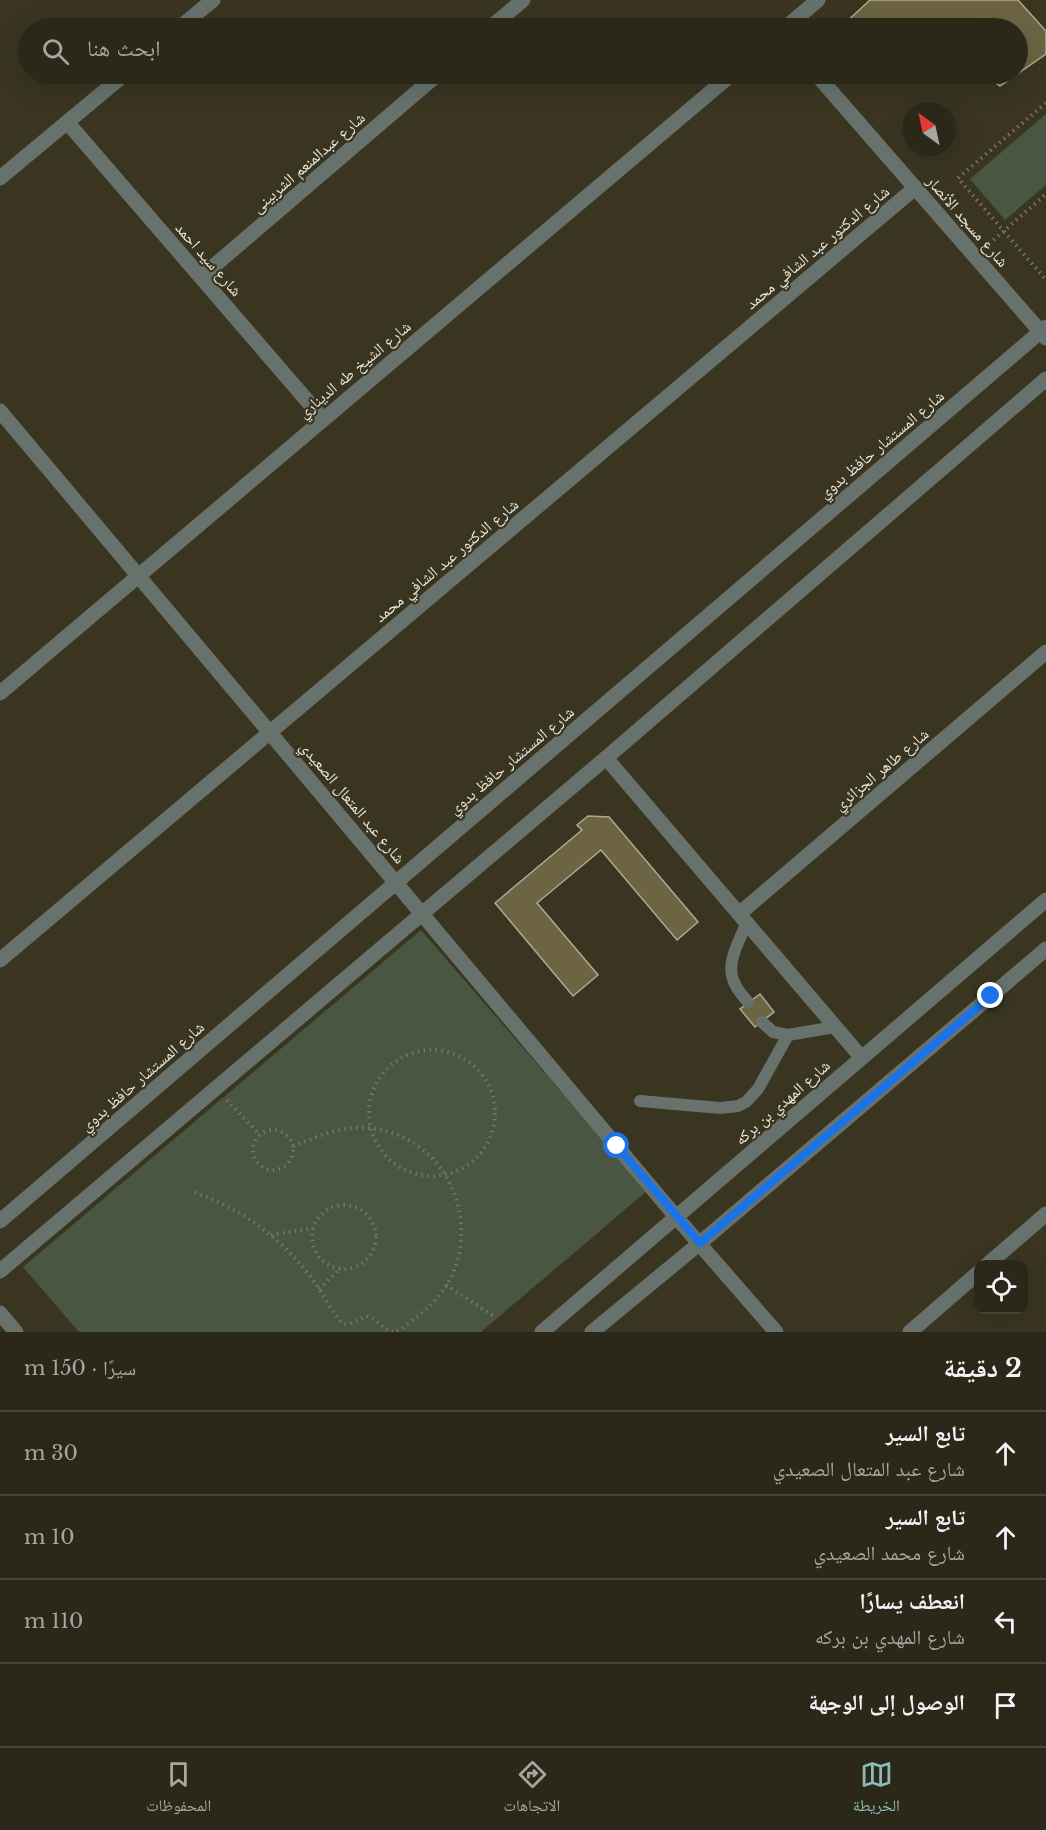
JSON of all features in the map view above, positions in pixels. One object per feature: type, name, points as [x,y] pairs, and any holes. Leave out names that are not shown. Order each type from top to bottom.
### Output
[{"type":"street","points":[[190,18],[213,0]]},
{"type":"street","points":[[502,18],[523,0]]},
{"type":"street","points":[[797,18],[818,0]]},
{"type":"street","points":[[0,178],[113,84]]},
{"type":"street","name":"شارع عبدالمنعم الشربينى","points":[[201,277],[426,84]]},
{"type":"street","name":"شارع الشيخ طه الديناري","points":[[0,693],[720,84]]},
{"type":"street","name":"شارع مسجد الأنصار","points":[[825,84],[1044,332]]},
{"type":"street","name":"شارع سيد احمد","points":[[67,122],[323,419]]},
{"type":"street","name":"شارع الدكتور عبد الشافي محمد","points":[[0,960],[915,188]]},
{"type":"street","name":"شارع المستشار حافظ بدوي","points":[[0,1221],[1044,332]]},
{"type":"street","points":[[0,1271],[606,758],[1046,379]]},
{"type":"street","name":"شارع عبد المتعال الصعيدي","points":[[0,411],[5,427],[139,575],[677,1218],[776,1332]]},
{"type":"street","name":"شارع طاهر الجزائري","points":[[743,918],[1046,652]]},
{"type":"street","points":[[606,758],[861,1057]]},
{"type":"street","name":"شارع المهدي بن بركه","points":[[542,1332],[1046,900]]},
{"type":"street","points":[[592,1332],[1046,950]]},
{"type":"street","points":[[993,1260],[1046,1214]]},
{"type":"street","points":[[910,1332],[974,1276]]},
{"type":"street","points":[[0,1313],[16,1332]]},
{"type":"lane","points":[[743,918],[731,973],[736,987],[748,1002]]},
{"type":"lane","points":[[762,1022],[773,1032],[788,1035],[835,1027]]},
{"type":"lane","points":[[640,1101],[720,1108],[738,1106],[746,1102],[758,1089],[788,1035]]},
{"type":"path","points":[[1046,103],[958,178],[1046,280]]},
{"type":"path","points":[[975,256],[1046,194]]},
{"type":"path","points":[[446,1051],[459,1056],[481,1073],[494,1099],[494,1127],[482,1152],[472,1162],[446,1175],[432,1177],[418,1175],[392,1163],[382,1153],[370,1128],[368,1114],[372,1093],[382,1074],[404,1056],[417,1052],[446,1051]]},
{"type":"path","points":[[217,1089],[259,1134]]},
{"type":"path","points":[[195,1192],[238,1211],[271,1235],[293,1256],[319,1288],[343,1324],[347,1326],[366,1316],[377,1320],[386,1330],[393,1332],[401,1329],[424,1311],[446,1285],[460,1249],[462,1230],[460,1211],[455,1192],[446,1175],[435,1160],[405,1138],[370,1128],[337,1130],[293,1146]]},
{"type":"path","points":[[279,1130],[291,1139],[293,1155],[290,1162],[275,1171],[266,1170],[259,1165],[252,1150],[259,1134],[279,1130]]},
{"type":"path","points":[[342,1205],[352,1206],[361,1210],[374,1224],[376,1243],[367,1260],[358,1266],[339,1269],[331,1267],[317,1255],[313,1246],[313,1228],[324,1212],[342,1205]]},
{"type":"path","points":[[271,1235],[313,1228]]},
{"type":"path","points":[[319,1288],[339,1269]]},
{"type":"path","points":[[446,1285],[495,1317]]},
{"type":"green space","points":[[1046,114],[1046,185],[1005,220],[970,179]]},
{"type":"green space","points":[[421,930],[647,1191],[481,1332],[79,1332],[23,1267]]},
{"type":"building","points":[[870,0],[1018,0],[1046,31],[1046,54],[1028,66],[1028,18],[851,18]]},
{"type":"building","points":[[588,816],[609,817],[698,922],[677,940],[601,850],[537,903],[598,975],[573,996],[495,903],[582,830],[577,825]]},
{"type":"building","points":[[760,994],[774,1012],[755,1027],[740,1009]]},
{"type":"route","points":[[617,1146],[700,1243],[991,996]]}]
